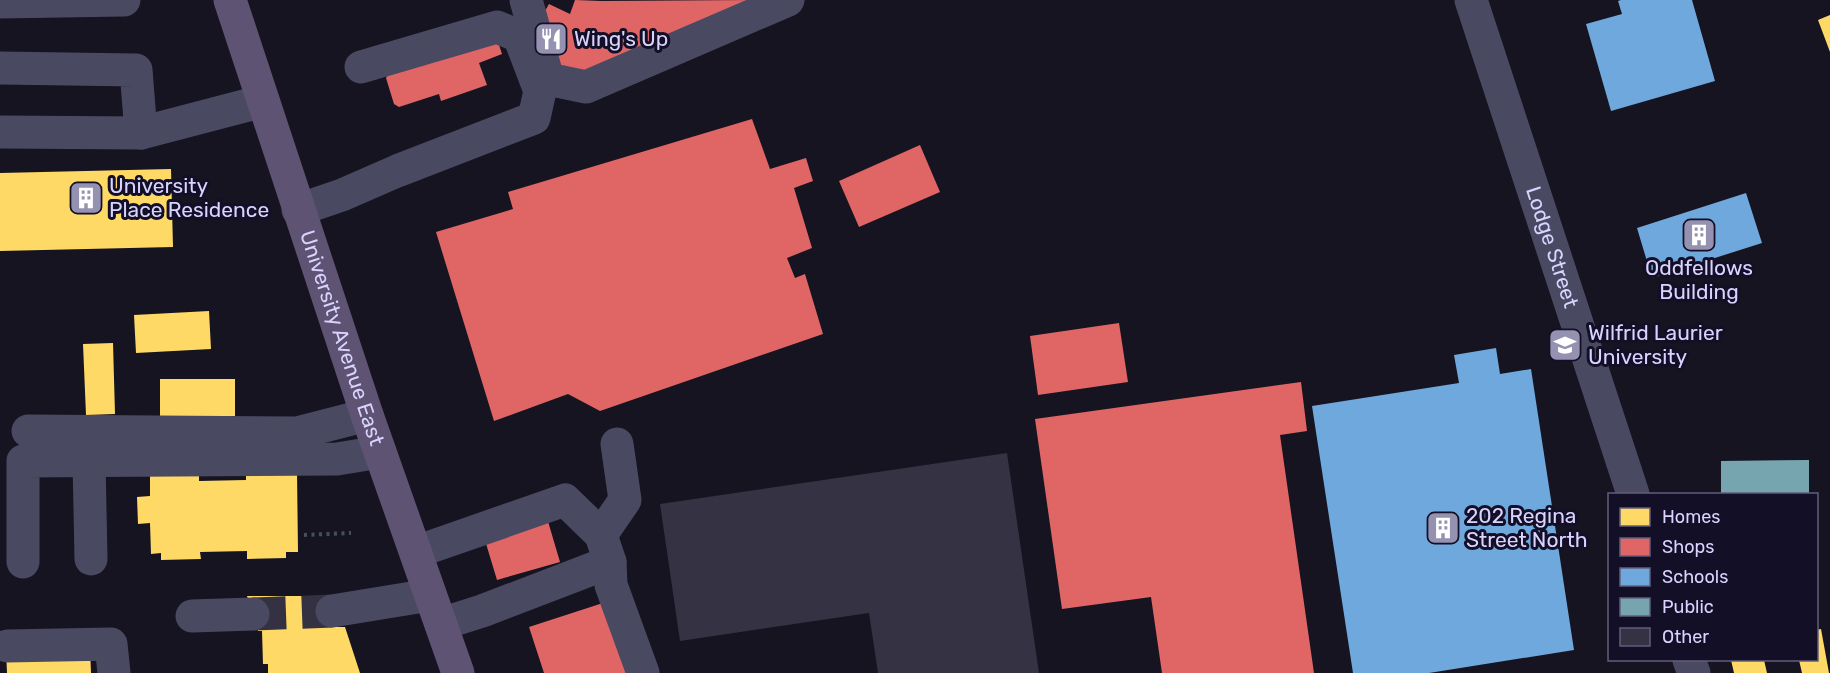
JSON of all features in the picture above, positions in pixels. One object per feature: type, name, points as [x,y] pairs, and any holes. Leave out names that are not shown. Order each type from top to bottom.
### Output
[{"type":"main road","name":"University Avenue East","points":[[230,0],[367,415],[458,673]]},
{"type":"street","points":[[0,2],[124,0]]},
{"type":"street","points":[[526,0],[548,79],[586,87],[788,0]]},
{"type":"street","name":"Lodge Street","points":[[1471,0],[1632,493]]},
{"type":"street","points":[[298,210],[342,195],[397,171],[534,118],[540,91],[519,36],[497,27],[362,67]]},
{"type":"street","points":[[0,68],[136,70],[141,133]]},
{"type":"street","points":[[0,132],[141,133],[263,101]]},
{"type":"street","points":[[28,431],[297,434],[367,415]]},
{"type":"street","points":[[332,611],[436,609],[482,611],[605,549],[625,500],[617,444]]},
{"type":"street","points":[[23,562],[23,461],[337,459],[380,452]]},
{"type":"street","points":[[89,461],[92,559]]},
{"type":"street","points":[[416,552],[565,500],[605,549],[612,585],[643,673]]},
{"type":"street","points":[[192,616],[253,614]]},
{"type":"street","points":[[7,646],[111,644],[114,673]]},
{"type":"path","points":[[304,535],[351,533]]},
{"type":"building: Homes","points":[[1830,15],[1830,52],[1818,20]]},
{"type":"building: Homes","name":"University Place Residence","points":[[171,169],[173,247],[0,251],[0,173]]},
{"type":"building: Homes","points":[[209,311],[211,349],[136,353],[134,315]]},
{"type":"building: Homes","points":[[113,343],[115,414],[86,415],[83,344]]},
{"type":"building: Homes","points":[[160,379],[235,379],[235,416],[160,417]]},
{"type":"building: Homes","points":[[297,472],[298,552],[286,552],[286,558],[247,559],[247,551],[200,552],[201,559],[161,560],[161,553],[151,554],[150,523],[138,524],[137,497],[150,496],[150,476],[199,475],[199,481],[246,480],[246,473]]},
{"type":"building: Homes","points":[[247,596],[327,596],[337,627],[345,627],[360,673],[268,673],[268,664],[263,664],[262,631],[258,631]]},
{"type":"building: Homes","points":[[1821,629],[1829,673],[1802,673],[1799,661],[1818,661],[1818,630]]},
{"type":"building: Homes","points":[[90,648],[91,673],[7,673],[6,649]]},
{"type":"building: Homes","points":[[1731,661],[1764,661],[1767,673],[1734,673]]},
{"type":"building: Shops","points":[[575,0],[753,0],[566,80],[535,28],[549,4],[570,14]]},
{"type":"building: Shops","points":[[497,39],[502,54],[479,63],[487,85],[441,101],[439,94],[399,107],[394,104],[386,78],[391,70]]},
{"type":"building: Shops","points":[[752,119],[770,169],[806,158],[813,181],[794,188],[812,248],[787,258],[795,278],[805,274],[823,334],[600,411],[568,394],[494,421],[436,232],[513,209],[508,192]]},
{"type":"building: Shops","points":[[920,145],[940,192],[859,227],[839,181]]},
{"type":"building: Shops","points":[[1119,323],[1128,382],[1038,395],[1030,336]]},
{"type":"building: Shops","points":[[1301,382],[1307,431],[1280,435],[1314,673],[1162,673],[1151,597],[1062,609],[1035,419]]},
{"type":"building: Shops","points":[[547,518],[560,562],[497,580],[484,537]]},
{"type":"building: Shops","points":[[606,602],[629,673],[544,673],[529,627]]},
{"type":"building: Schools","points":[[1692,0],[1715,81],[1611,111],[1586,24],[1622,14],[1618,1]]},
{"type":"building: Schools","name":"Oddfellows Building","points":[[1746,193],[1762,243],[1652,278],[1637,228]]},
{"type":"building: Schools","name":"202 Regina Street North","points":[[1496,348],[1500,374],[1531,369],[1574,650],[1429,673],[1353,673],[1312,406],[1459,383],[1454,355]]},
{"type":"building: Public","points":[[1809,460],[1809,493],[1721,493],[1721,461]]},
{"type":"building: Other","points":[[1007,453],[1039,673],[878,673],[869,613],[680,641],[660,504]]},
{"type":"tunnel","points":[[253,614],[332,611]]},
{"type":"place","name":"Wing's Up","points":[[551,39]]},
{"type":"place","name":"University Place Residence","points":[[86,198]]},
{"type":"place","name":"Oddfellows Building","points":[[1699,235]]},
{"type":"place","name":"Wilfrid Laurier University","points":[[1565,345]]},
{"type":"place","name":"202 Regina Street North","points":[[1443,528]]}]
